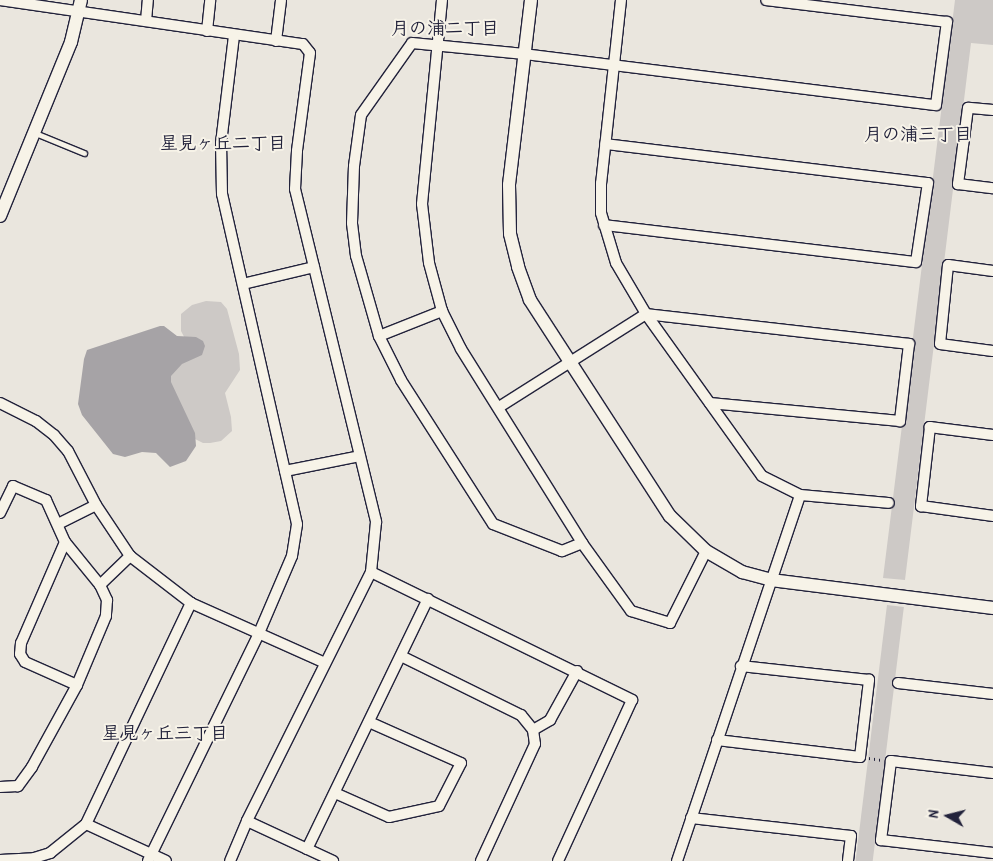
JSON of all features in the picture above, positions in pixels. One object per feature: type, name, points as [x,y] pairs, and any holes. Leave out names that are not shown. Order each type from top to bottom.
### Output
[{"type":"street","points":[[0,0],[80,5],[146,21],[304,44],[310,53],[297,151],[295,189],[376,522],[371,572],[247,821],[230,861]]},
{"type":"street","points":[[146,21],[148,0]]},
{"type":"street","points":[[207,31],[210,0]]},
{"type":"street","points":[[276,41],[281,0]]},
{"type":"street","points":[[442,0],[436,45],[422,204],[429,263],[442,311],[461,349],[499,407],[582,543],[631,611],[670,623],[706,551]]},
{"type":"street","points":[[531,0],[509,185],[510,234],[518,267],[530,300],[670,516],[706,551],[742,572],[771,580],[993,608]]},
{"type":"street","points":[[621,0],[601,182],[601,213],[616,263],[646,314],[762,476],[800,495],[888,503]]},
{"type":"street","points":[[582,543],[562,551],[493,524],[401,380],[379,336],[356,256],[352,223],[354,166],[360,114],[412,43],[524,54],[936,105],[947,22],[766,0]]},
{"type":"street","points":[[0,216],[71,42],[80,5]]},
{"type":"street","points":[[150,857],[259,633],[292,556],[297,524],[222,194],[221,142],[234,35]]},
{"type":"street","points":[[993,110],[968,108],[958,184],[993,188]]},
{"type":"street","points":[[604,225],[916,262],[928,183],[605,144]]},
{"type":"street","points":[[993,271],[948,265],[940,344],[993,351]]},
{"type":"street","points":[[243,284],[314,267]]},
{"type":"street","points":[[379,336],[442,311]]},
{"type":"street","points":[[499,407],[572,363],[646,314],[909,344],[900,421],[710,403]]},
{"type":"street","points":[[0,403],[36,421],[54,435],[68,451],[96,505],[130,556],[191,603],[325,663]]},
{"type":"street","points":[[993,435],[930,427],[921,506],[993,516]]},
{"type":"street","points":[[285,470],[360,456]]},
{"type":"street","points":[[0,513],[13,486],[46,500],[65,542],[100,585],[106,600],[106,616],[76,685],[27,773],[18,786],[0,787]]},
{"type":"street","points":[[677,861],[800,495]]},
{"type":"street","points":[[58,524],[96,505]]},
{"type":"street","points":[[65,542],[21,643],[20,654],[25,662],[76,685]]},
{"type":"street","points":[[100,585],[130,556]]},
{"type":"street","points":[[371,572],[632,700],[558,861]]},
{"type":"street","points":[[307,849],[428,599]]},
{"type":"street","points":[[0,860],[34,858],[50,853],[86,824],[191,603]]},
{"type":"street","points":[[401,656],[521,715],[533,730],[536,744],[481,861]]},
{"type":"street","points":[[717,740],[860,757],[869,680],[741,666]]},
{"type":"street","points":[[533,730],[550,720],[576,671]]},
{"type":"street","points":[[898,683],[993,694]]},
{"type":"street","points":[[335,792],[389,817],[439,806],[461,763],[369,722]]},
{"type":"street","points":[[993,773],[891,761],[881,840],[993,852]]},
{"type":"street","points":[[691,818],[851,836],[848,861]]},
{"type":"street","points":[[247,821],[334,861]]},
{"type":"street","points":[[86,824],[150,857],[166,861]]},
{"type":"lane","points":[[35,133],[84,153]]},
{"type":"path","points":[[860,757],[891,761]]},
{"type":"shaded area","points":[[955,0],[993,0],[993,45],[971,43],[905,580],[883,578]]},
{"type":"shaded area","points":[[206,301],[221,302],[227,309],[239,354],[240,370],[225,393],[231,417],[232,431],[221,441],[210,443],[203,443],[191,437],[171,395],[169,370],[191,350],[181,331],[181,314],[192,305]]},
{"type":"shaded area","points":[[164,326],[177,336],[196,337],[203,341],[205,346],[202,355],[182,364],[171,376],[171,382],[195,433],[196,446],[186,461],[170,467],[156,453],[142,452],[125,457],[113,454],[82,415],[78,404],[87,350]]},
{"type":"shaded area","points":[[887,605],[904,607],[873,861],[856,861]]},
{"type":"district","name":"月の浦二丁目","points":[[445,28]]},
{"type":"district","name":"月の浦三丁目","points":[[918,134]]},
{"type":"district","name":"星見ヶ丘二丁目","points":[[223,143]]},
{"type":"district","name":"星見ヶ丘三丁目","points":[[165,733]]}]
